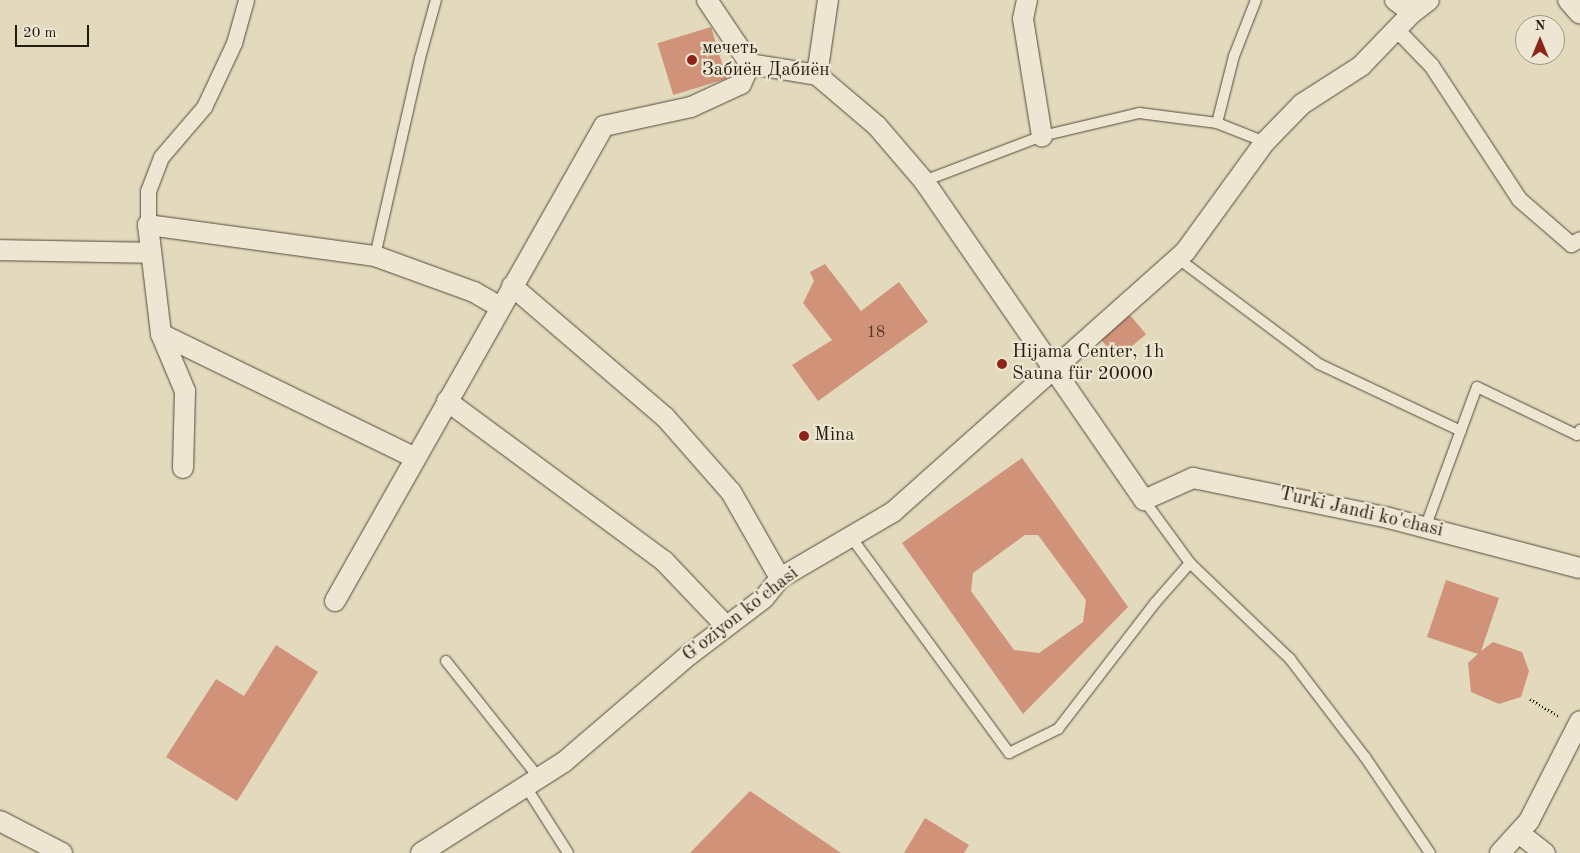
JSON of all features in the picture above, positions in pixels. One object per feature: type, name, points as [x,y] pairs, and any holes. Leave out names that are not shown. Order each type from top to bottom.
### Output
[{"type":"street","points":[[183,468],[185,391],[161,334],[150,253],[148,191],[161,157],[204,106],[234,43],[246,0]]},
{"type":"street","points":[[707,0],[750,64],[817,75],[876,126],[924,181],[1144,500]]},
{"type":"street","points":[[817,75],[828,0]]},
{"type":"street","points":[[1028,0],[1022,19],[1042,136]]},
{"type":"street","points":[[1395,0],[1412,13]]},
{"type":"street","name":"G'oziyon ko'chasi","points":[[421,853],[564,762],[689,654],[764,598],[780,578],[893,512],[1176,257],[1185,252],[1265,142],[1302,104],[1361,66],[1398,31],[1412,13],[1429,0]]},
{"type":"street","points":[[1568,0],[1580,14]]},
{"type":"street","points":[[1398,31],[1431,65],[1519,199],[1571,244],[1580,239]]},
{"type":"street","points":[[335,601],[604,126],[691,106],[741,84],[750,64]]},
{"type":"street","points":[[148,225],[376,256],[474,292],[500,308]]},
{"type":"street","points":[[0,250],[150,253]]},
{"type":"street","points":[[512,286],[665,417],[731,492],[780,578]]},
{"type":"street","points":[[161,334],[415,458]]},
{"type":"street","points":[[447,402],[664,561],[726,626]]},
{"type":"street","name":"Turki Jandi ko'chasi","points":[[1144,500],[1193,478],[1425,528],[1580,568]]},
{"type":"street","points":[[1500,853],[1529,821],[1578,724]]},
{"type":"street","points":[[0,821],[62,853]]},
{"type":"street","points":[[1519,833],[1545,853]]},
{"type":"lane","points":[[376,256],[420,58],[436,0]]},
{"type":"lane","points":[[1217,123],[1234,56],[1256,0]]},
{"type":"lane","points":[[924,181],[1042,136],[1139,113],[1217,123],[1265,142]]},
{"type":"lane","points":[[1176,257],[1319,364],[1461,431]]},
{"type":"lane","points":[[1425,528],[1477,387],[1577,435],[1580,430]]},
{"type":"lane","points":[[1144,500],[1190,563],[1290,659],[1365,757],[1430,853]]},
{"type":"lane","points":[[850,537],[1009,753],[1058,729],[1155,603],[1190,563]]},
{"type":"lane","points":[[446,661],[532,783],[568,853]]},
{"type":"path","points":[[1530,699],[1578,724]]},
{"type":"building","name":"мечеть Забиён Дабиён","points":[[711,27],[727,79],[673,95],[657,43]]},
{"type":"building","points":[[825,264],[861,311],[899,282],[928,322],[818,401],[792,365],[832,340],[803,303],[814,281],[810,272]]},
{"type":"building","points":[[1130,315],[1146,334],[1117,359],[1101,339]]},
{"type":"building","points":[[1022,458],[1128,607],[1023,714],[902,543]],"holes":[[[1025,535],[1038,535],[1086,600],[1083,622],[1039,653],[1014,650],[971,591],[973,573]]]},
{"type":"building","points":[[1446,580],[1499,598],[1481,651],[1493,642],[1522,652],[1529,671],[1521,697],[1499,704],[1471,692],[1468,663],[1478,654],[1427,637]]},
{"type":"building","points":[[276,645],[318,672],[237,801],[166,757],[216,679],[244,696]]},
{"type":"building","points":[[750,791],[841,853],[690,853]]},
{"type":"building","points":[[925,818],[969,845],[964,853],[904,853]]},
{"type":"place","name":"мечеть Забиён Дабиён","points":[[692,60]]},
{"type":"place","name":"Hijama Center, 1h Sauna für 20000","points":[[1002,364]]},
{"type":"place","name":"Mina","points":[[804,436]]}]
